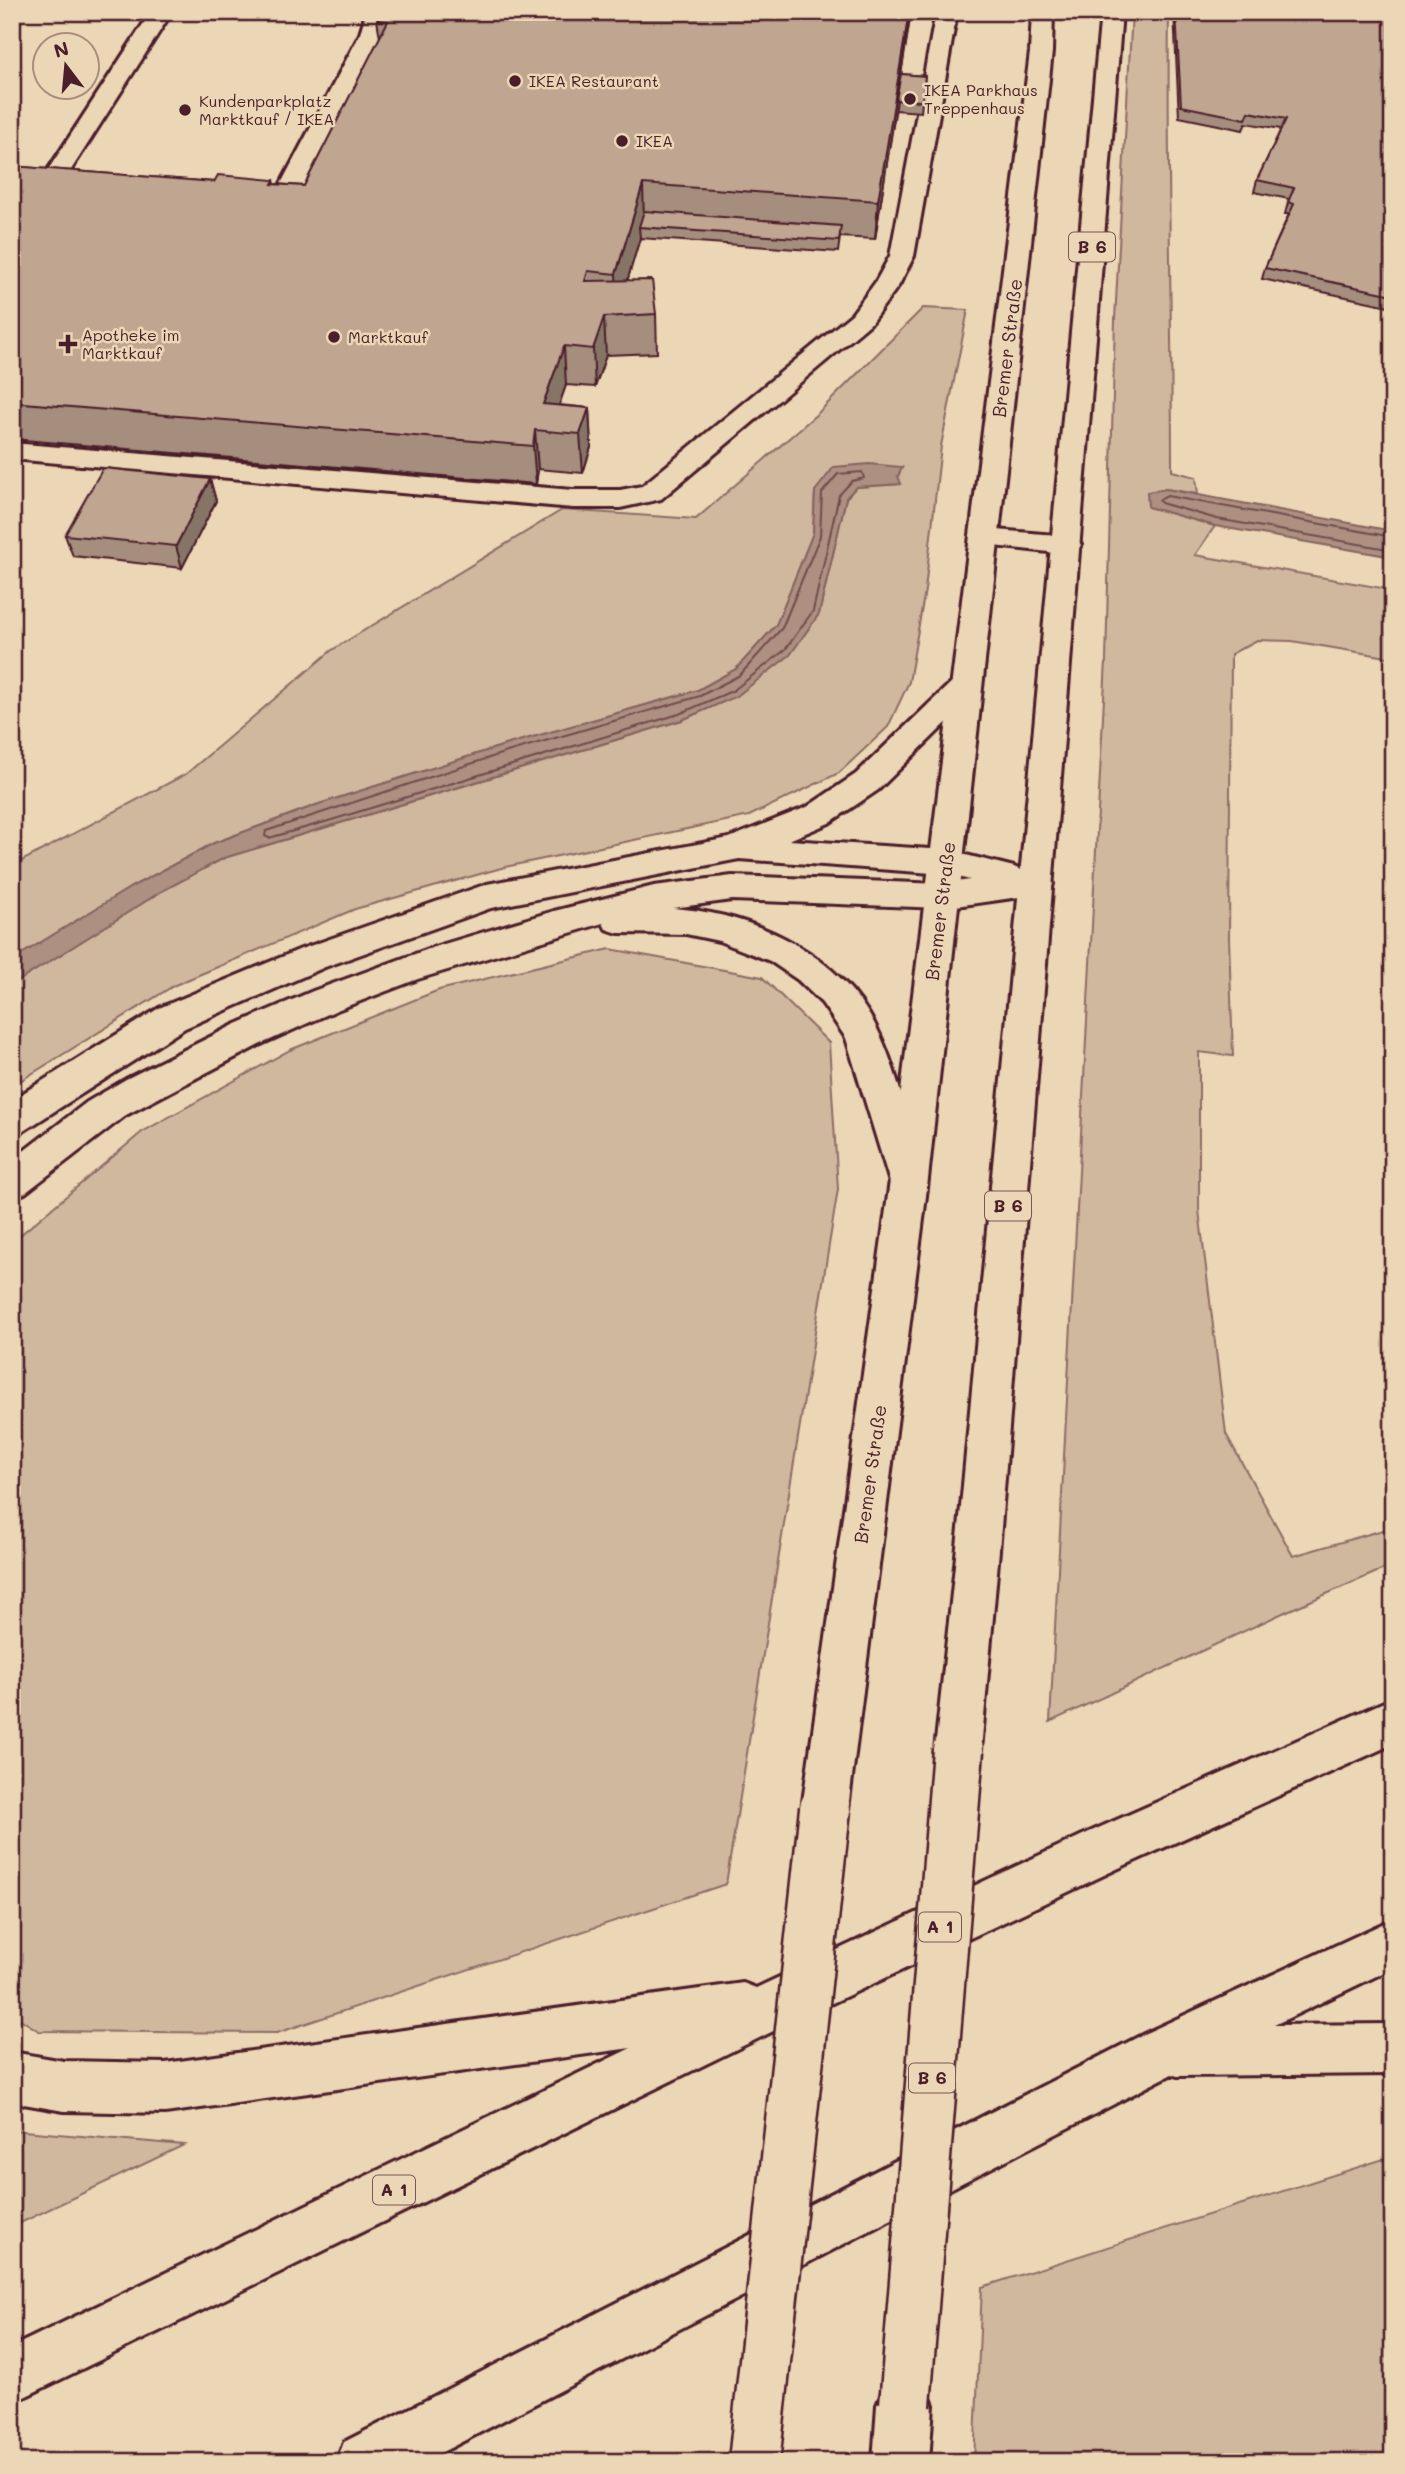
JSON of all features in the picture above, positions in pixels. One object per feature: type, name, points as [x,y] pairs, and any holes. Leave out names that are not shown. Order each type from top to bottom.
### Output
[{"type":"main road","points":[[54,179],[162,12]]},
{"type":"main road","points":[[287,195],[371,34],[377,12]]},
{"type":"main road","points":[[12,451],[573,499],[620,499],[650,493],[862,319],[887,285],[902,256],[947,12]]},
{"type":"main road","name":"Bremer Straße","points":[[754,2462],[825,1809],[908,1188],[1041,52],[1043,12]]},
{"type":"main road","name":"B 6","points":[[901,2462],[958,1750],[1067,545],[1112,12]]},
{"type":"main road","points":[[985,538],[1067,545]]},
{"type":"main road","points":[[12,1119],[172,1018],[313,958],[487,896],[734,849],[818,815],[867,782],[967,685]]},
{"type":"main road","points":[[734,849],[944,879],[1036,884]]},
{"type":"main road","points":[[12,1182],[100,1114],[162,1076],[258,1028],[401,970],[626,904],[701,890],[944,879]]},
{"type":"main road","points":[[529,931],[629,919],[689,923],[748,935],[777,948],[807,968],[835,995],[855,1021],[868,1050],[908,1188]]},
{"type":"main road","name":"A 1","points":[[12,2376],[777,2004],[1104,1850],[1393,1721]]},
{"type":"main road","points":[[364,2462],[1164,2051],[1393,1943]]},
{"type":"main road","points":[[12,2077],[64,2086],[165,2088],[777,2004]]},
{"type":"main road","points":[[1164,2051],[1393,2049]]},
{"type":"shaded area","points":[[1132,12],[1169,12],[1172,471],[1196,477],[1198,494],[1166,489],[1148,492],[1148,507],[1215,526],[1195,555],[1393,590],[1393,658],[1292,641],[1257,640],[1231,654],[1229,938],[1233,1056],[1199,1052],[1199,1210],[1226,1434],[1293,1556],[1393,1527],[1393,1565],[1285,1612],[1050,1722],[1106,660],[1115,319]]},
{"type":"shaded area","points":[[923,308],[968,310],[941,446],[925,590],[909,682],[888,727],[839,773],[749,816],[505,867],[355,909],[175,985],[12,1086],[12,985],[162,891],[224,858],[682,720],[737,696],[819,614],[846,498],[856,487],[900,484],[898,476],[902,468],[815,491],[813,533],[776,625],[736,669],[698,690],[505,745],[319,804],[214,843],[131,887],[12,960],[12,866],[186,774],[332,650],[562,510],[696,519],[818,413]]},
{"type":"shaded area","points":[[610,949],[762,977],[829,1043],[838,1189],[726,1884],[277,2033],[39,2031],[12,2014],[12,1242],[142,1132],[290,1050],[439,990]]},
{"type":"shaded area","points":[[12,2130],[184,2145],[12,2227]]},
{"type":"shaded area","points":[[1393,2156],[1393,2462],[974,2462],[982,2287]]},
{"type":"water","points":[[869,464],[902,467],[898,476],[901,484],[856,487],[846,498],[819,614],[790,655],[737,696],[682,720],[224,858],[162,891],[12,985],[12,960],[131,887],[214,843],[319,804],[505,745],[698,690],[736,669],[776,625],[813,533],[815,491],[834,467]]},
{"type":"water","points":[[1166,489],[1393,531],[1393,557],[1215,526],[1148,507],[1147,492]]},
{"type":"building","points":[[381,12],[909,12],[878,201],[643,184],[616,274],[588,271],[585,281],[652,280],[656,314],[604,317],[593,349],[564,346],[543,404],[589,408],[580,434],[535,430],[533,446],[12,402],[12,166],[214,182],[218,175],[274,180],[272,184],[304,186],[388,21],[377,20]]},
{"type":"building","points":[[1176,12],[1393,12],[1393,295],[1265,268],[1294,204],[1288,202],[1294,188],[1257,180],[1286,119],[1249,112],[1246,119],[1181,106]]},
{"type":"building","points":[[901,74],[925,76],[922,101],[896,100]]},
{"type":"building","points":[[644,211],[841,226],[839,241],[639,227]]},
{"type":"building","points":[[103,468],[210,479],[176,546],[65,535]]},
{"type":"place","name":"IKEA Restaurant","points":[[515,81]]},
{"type":"place","name":"IKEA Parkhaus Treppenhaus","points":[[910,99]]},
{"type":"place","name":"Kundenparkplatz Marktkauf / IKEA","points":[[185,110]]},
{"type":"place","name":"IKEA","points":[[622,141]]},
{"type":"place","name":"Marktkauf","points":[[334,337]]},
{"type":"place","name":"Apotheke im Marktkauf","points":[[68,344]]}]
